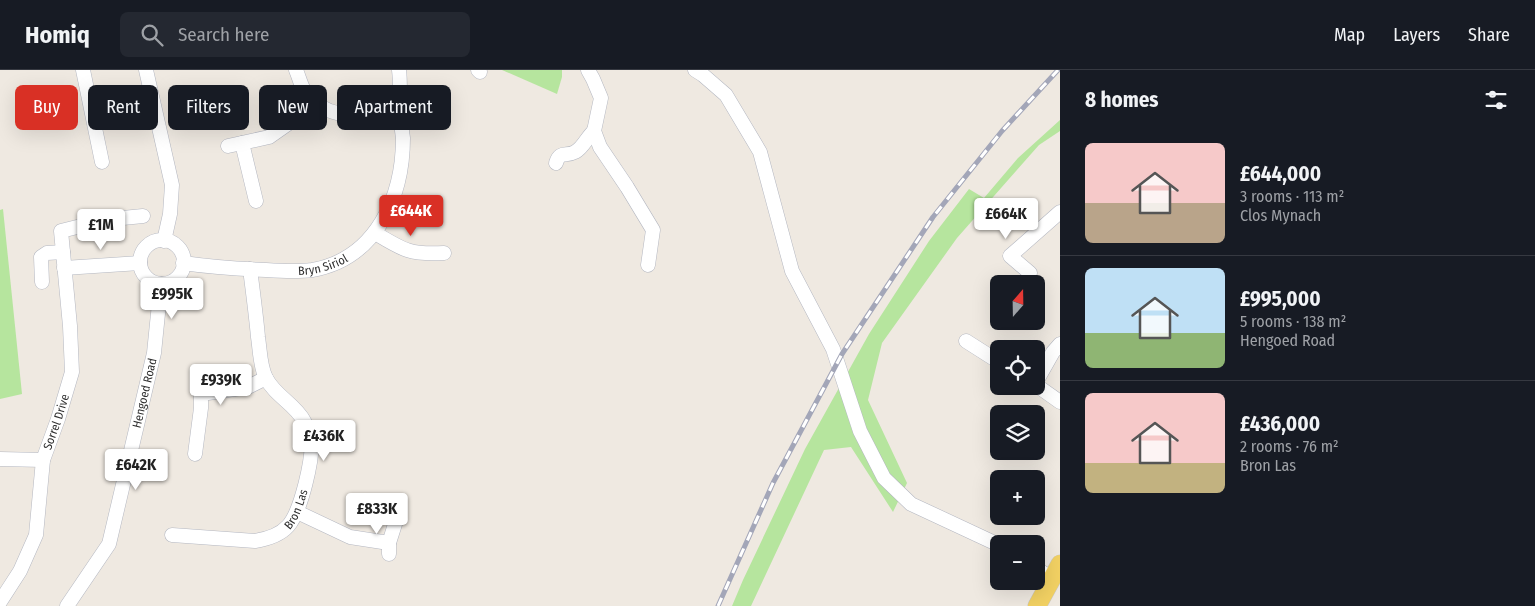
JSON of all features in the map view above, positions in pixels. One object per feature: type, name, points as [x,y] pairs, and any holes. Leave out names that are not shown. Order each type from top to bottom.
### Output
[{"type":"main road","points":[[1037,606],[1056,571]]},
{"type":"street","points":[[83,70],[102,162]]},
{"type":"street","points":[[146,70],[172,185],[170,214],[164,241]]},
{"type":"street","points":[[296,70],[302,85]]},
{"type":"street","name":"Bryn Siriol","points":[[399,70],[399,85]]},
{"type":"street","points":[[556,163],[560,155],[572,154],[578,151],[594,131],[601,98],[588,70]]},
{"type":"street","points":[[694,70],[703,75],[726,95],[760,152],[792,270],[833,349],[860,431],[884,478],[911,504],[990,541]]},
{"type":"street","points":[[256,201],[235,145],[269,137],[279,130]]},
{"type":"street","name":"Bryn Siriol","points":[[183,263],[218,268],[286,271],[312,270],[334,264],[359,249],[375,233],[389,209],[399,172],[401,130]]},
{"type":"street","points":[[594,131],[600,147],[653,230],[648,265]]},
{"type":"street","points":[[1030,273],[1010,256],[1060,212]]},
{"type":"street","name":"Sorrel Drive","points":[[0,601],[20,571],[36,535],[43,460],[72,372],[70,326],[61,231],[80,226],[92,220],[143,216]]},
{"type":"street","points":[[375,233],[398,248],[411,252],[424,254],[444,253]]},
{"type":"street","points":[[156,241],[164,241],[176,246],[180,250],[183,263],[179,276],[174,280],[161,284],[148,280],[141,269],[140,263],[144,249],[156,241]]},
{"type":"street","points":[[42,282],[41,257],[47,253],[63,252]]},
{"type":"street","points":[[64,268],[140,263]]},
{"type":"street","name":"Bron Las","points":[[172,535],[254,541],[267,539],[288,526],[298,512],[303,495],[311,439],[305,422],[298,411],[279,395],[266,378],[261,361],[250,269]]},
{"type":"street","name":"Hengoed Road","points":[[67,606],[109,544],[154,353],[161,284]]},
{"type":"street","points":[[966,341],[990,356]]},
{"type":"street","points":[[1045,367],[1060,344]]},
{"type":"street","points":[[195,454],[202,408],[201,394],[248,387],[266,378]]},
{"type":"street","points":[[1045,390],[1059,401]]},
{"type":"street","points":[[0,459],[43,460]]},
{"type":"street","points":[[298,512],[350,537],[389,549],[396,521]]},
{"type":"green space","points":[[502,70],[562,70],[562,77],[557,94]]},
{"type":"green space","points":[[1060,120],[1060,131],[1039,145],[957,238],[882,343],[868,400],[907,483],[893,512],[851,447],[824,450],[751,606],[732,606],[805,449],[869,334],[929,241],[969,189],[984,198],[1018,158]]},
{"type":"green space","points":[[3,209],[22,394],[0,399],[0,210]]},
{"type":"railway","points":[[718,606],[773,483],[842,354],[933,217],[1002,131],[1058,70]]}]
